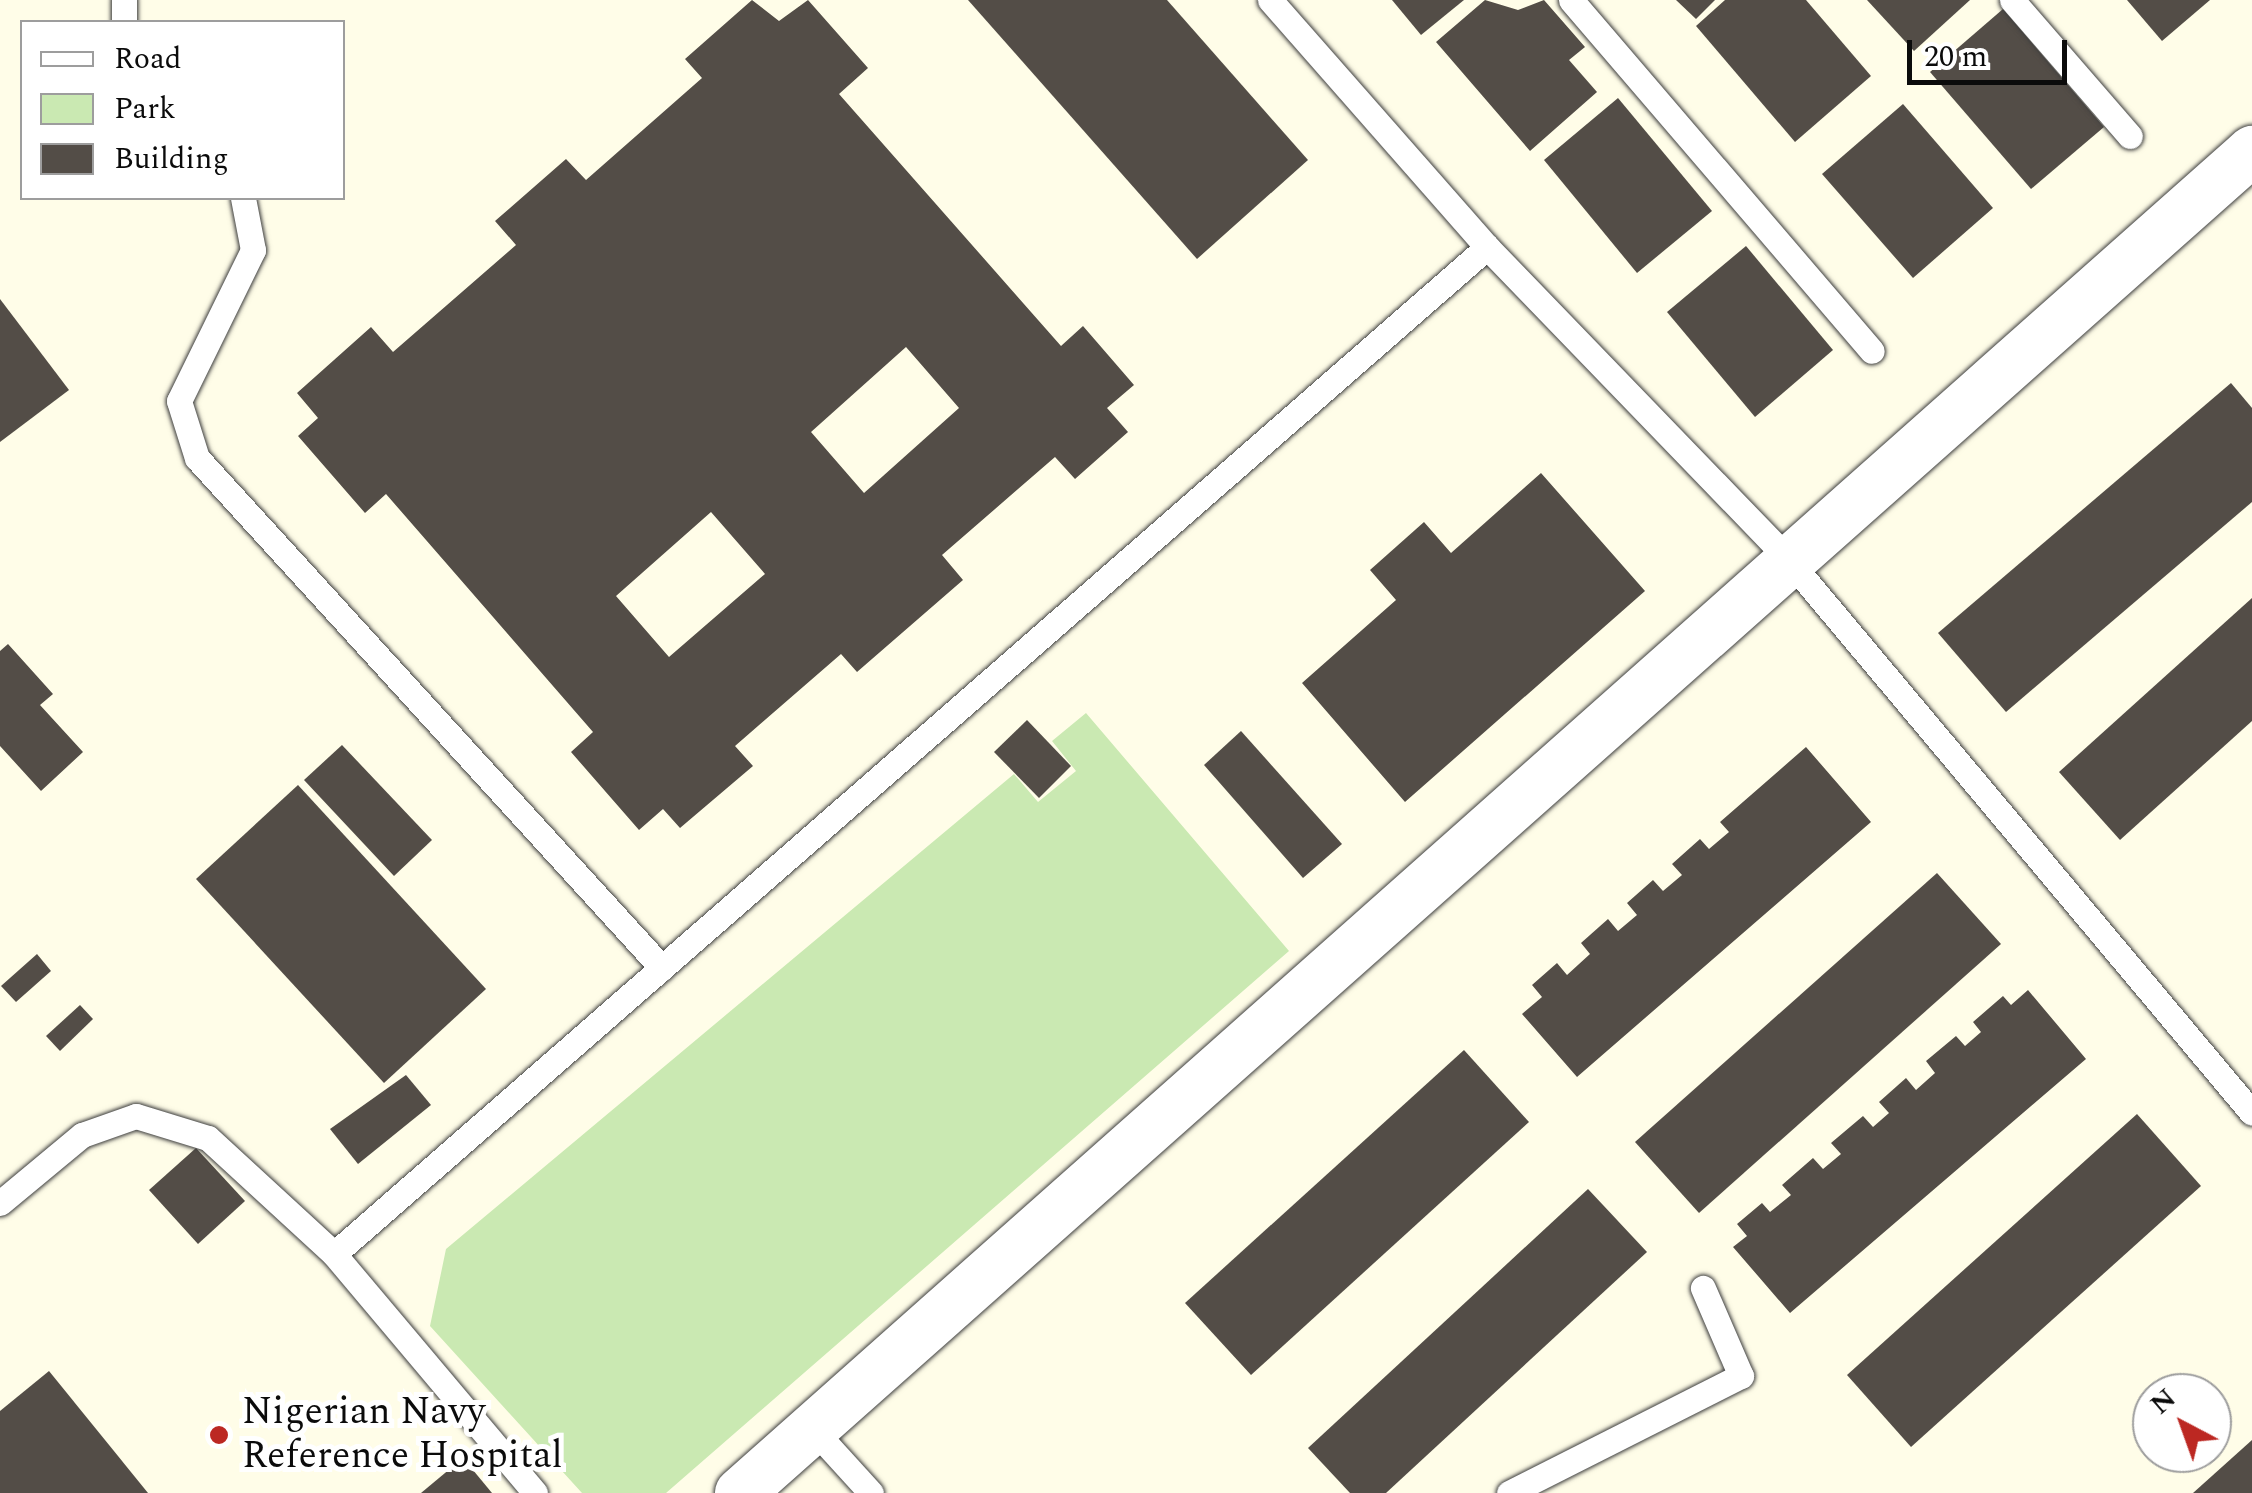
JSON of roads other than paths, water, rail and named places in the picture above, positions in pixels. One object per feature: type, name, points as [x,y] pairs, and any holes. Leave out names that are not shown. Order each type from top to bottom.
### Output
[{"type":"street","points":[[740,1493],[1786,556],[2252,151]]},
{"type":"lane","points":[[1270,0],[1487,247],[1786,556],[2252,1113]]},
{"type":"lane","points":[[1571,0],[1872,351]]},
{"type":"lane","points":[[2012,0],[2130,136]]},
{"type":"lane","points":[[243,200],[253,250],[179,401],[197,458],[662,968]]},
{"type":"lane","points":[[334,1254],[1487,247]]},
{"type":"lane","points":[[0,1203],[82,1134],[136,1116],[208,1138],[334,1254],[535,1493]]},
{"type":"lane","points":[[1509,1493],[1742,1376],[1703,1288]]},
{"type":"lane","points":[[811,1427],[870,1493]]},
{"type":"place","name":"Nigerian Navy Reference Hospital","points":[[219,1435]]}]
